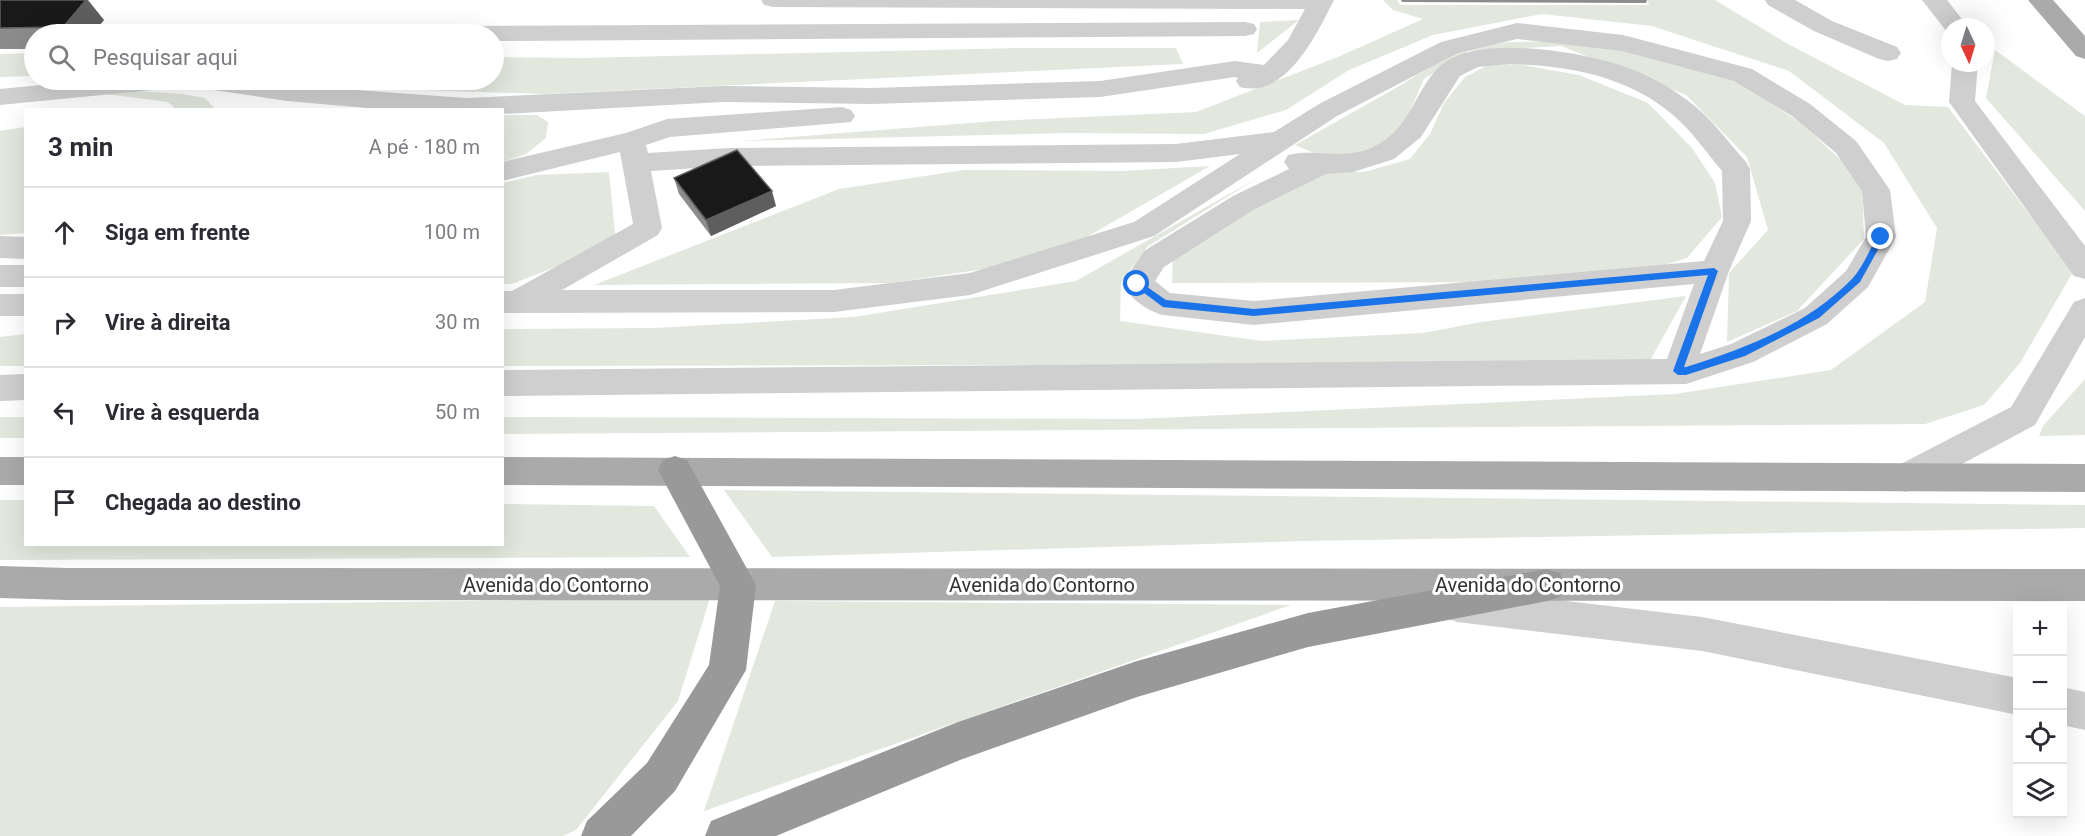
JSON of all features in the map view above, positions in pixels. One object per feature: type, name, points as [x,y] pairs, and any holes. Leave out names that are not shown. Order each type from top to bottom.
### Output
[{"type":"highway","points":[[602,836],[661,777],[727,670],[738,585],[675,471]]},
{"type":"highway","points":[[726,836],[958,741],[1137,679],[1308,630],[1547,585]]},
{"type":"main road","points":[[2040,0],[2085,51]]},
{"type":"main road","points":[[0,471],[24,471]]},
{"type":"main road","points":[[504,471],[2085,478]]},
{"type":"main road","name":"Avenida do Contorno","points":[[0,582],[738,585],[2085,585]]},
{"type":"lane","points":[[667,128],[806,117],[1094,104],[1227,89],[1270,74],[1299,44],[1321,1],[773,0]]},
{"type":"lane","points":[[1777,0],[1823,26],[1887,54]]},
{"type":"lane","points":[[1806,0],[1823,26]]},
{"type":"lane","points":[[1934,0],[1949,18]]},
{"type":"lane","points":[[1235,69],[1245,28],[1248,2]]},
{"type":"lane","points":[[504,34],[1245,28]]},
{"type":"lane","points":[[504,383],[1686,371],[1742,353],[1815,316],[1857,279],[1881,237],[1876,190],[1846,147],[1802,110],[1743,75],[1623,43],[1517,31],[1450,47],[1328,110],[1144,229],[970,284],[834,301],[508,302]]},
{"type":"lane","points":[[1257,156],[1320,165],[1362,163],[1387,154],[1406,139],[1423,115],[1436,90],[1457,66],[1494,56],[1554,58],[1615,71],[1680,108],[1736,169],[1737,221],[1714,271],[1678,371]]},
{"type":"lane","points":[[504,111],[569,119],[723,94],[872,96],[1100,89],[1235,69],[1270,74]]},
{"type":"lane","points":[[1964,72],[1962,102],[2085,268]]},
{"type":"lane","points":[[0,97],[71,90]]},
{"type":"lane","points":[[221,90],[239,108]]},
{"type":"lane","points":[[268,90],[438,108],[475,108]]},
{"type":"lane","points":[[634,151],[667,128],[678,115],[723,94]]},
{"type":"lane","points":[[0,118],[24,116]]},
{"type":"lane","points":[[514,169],[554,148],[569,119]]},
{"type":"lane","points":[[514,169],[634,151],[729,157],[1176,153],[1281,140]]},
{"type":"lane","points":[[508,302],[648,228],[634,151]]},
{"type":"lane","points":[[1320,165],[1244,203],[1154,259],[1137,284],[1163,304],[1254,313],[1714,271]]},
{"type":"lane","points":[[0,248],[24,248]]},
{"type":"lane","points":[[0,276],[24,276]]},
{"type":"lane","points":[[0,305],[24,304]]},
{"type":"lane","points":[[1905,478],[2023,416],[2085,310]]},
{"type":"lane","points":[[0,388],[24,387]]},
{"type":"lane","points":[[1450,604],[1702,634],[2013,695]]},
{"type":"lane","points":[[2067,707],[2085,711]]},
{"type":"shaded area","points":[[1383,0],[1397,0],[1400,5],[1649,5],[1647,0],[1715,0],[1788,44],[1905,105],[1948,107],[2073,272],[2020,363],[1984,405],[1925,424],[504,434],[504,417],[1136,419],[1675,394],[1831,370],[1925,302],[1937,228],[1884,143],[1789,71],[1652,26],[1542,14],[1433,35],[1349,70],[1286,110],[1204,134],[1067,133],[741,141],[996,121],[1196,112],[1338,57],[1423,19],[1393,10]]},
{"type":"shaded area","points":[[1299,20],[1257,53],[1260,22]]},
{"type":"shaded area","points":[[1571,41],[1642,52],[1725,72],[1802,124],[1862,180],[1864,239],[1797,311],[1727,342],[1729,273],[1768,230],[1747,157],[1686,95],[1561,46],[1469,51],[1424,79],[1407,118],[1376,153],[1321,156],[1295,145],[1461,48],[1510,42]]},
{"type":"shaded area","points":[[1020,48],[1176,48],[1183,64],[544,94],[418,90],[504,90],[504,57],[582,58]]},
{"type":"shaded area","points":[[1995,50],[2085,116],[2085,211],[1986,98],[1991,72],[1995,72]]},
{"type":"shaded area","points":[[24,53],[24,76],[0,77],[0,54]]},
{"type":"shaded area","points":[[1517,64],[1579,75],[1648,103],[1692,148],[1715,183],[1722,217],[1687,258],[1650,270],[1556,282],[1172,283],[1173,255],[1321,171],[1364,172],[1410,159],[1430,134],[1444,103],[1465,77],[1486,66]]},
{"type":"shaded area","points":[[104,90],[183,94],[205,98],[214,108],[175,108],[168,102],[106,94]]},
{"type":"shaded area","points":[[504,115],[537,115],[548,122],[546,138],[526,154],[504,162]]},
{"type":"shaded area","points":[[24,127],[24,233],[0,235],[0,131]]},
{"type":"shaded area","points":[[1210,166],[1085,238],[1004,266],[891,283],[594,285],[839,189],[964,170],[1122,171]]},
{"type":"shaded area","points":[[609,172],[616,243],[512,284],[504,284],[504,183],[537,175]]},
{"type":"shaded area","points":[[1259,177],[1147,247],[1121,283],[1120,321],[1262,341],[1423,333],[1481,322],[1686,296],[1648,364],[504,366],[504,329],[654,328],[854,317],[1076,281]]},
{"type":"shaded area","points":[[24,334],[24,366],[0,366],[0,337]]},
{"type":"shaded area","points":[[2085,379],[2085,435],[2039,436],[2043,426]]},
{"type":"shaded area","points":[[0,417],[24,417],[24,438],[0,438]]},
{"type":"shaded area","points":[[724,490],[2085,505],[2085,528],[1305,541],[772,557]]},
{"type":"shaded area","points":[[0,500],[24,500],[24,546],[504,546],[504,504],[654,506],[690,557],[0,560]]},
{"type":"shaded area","points":[[710,598],[678,701],[576,830],[563,836],[0,836],[0,607]]},
{"type":"shaded area","points":[[775,601],[1291,605],[704,811]]},
{"type":"building","points":[[0,0],[86,0],[66,24],[24,24],[24,28],[0,28]]},
{"type":"building","points":[[737,150],[772,191],[706,220],[674,178]]},
{"type":"route","points":[[1137,284],[1163,304],[1254,313],[1714,271],[1678,371],[1686,371],[1742,353],[1815,316],[1857,279],[1881,237]]}]
